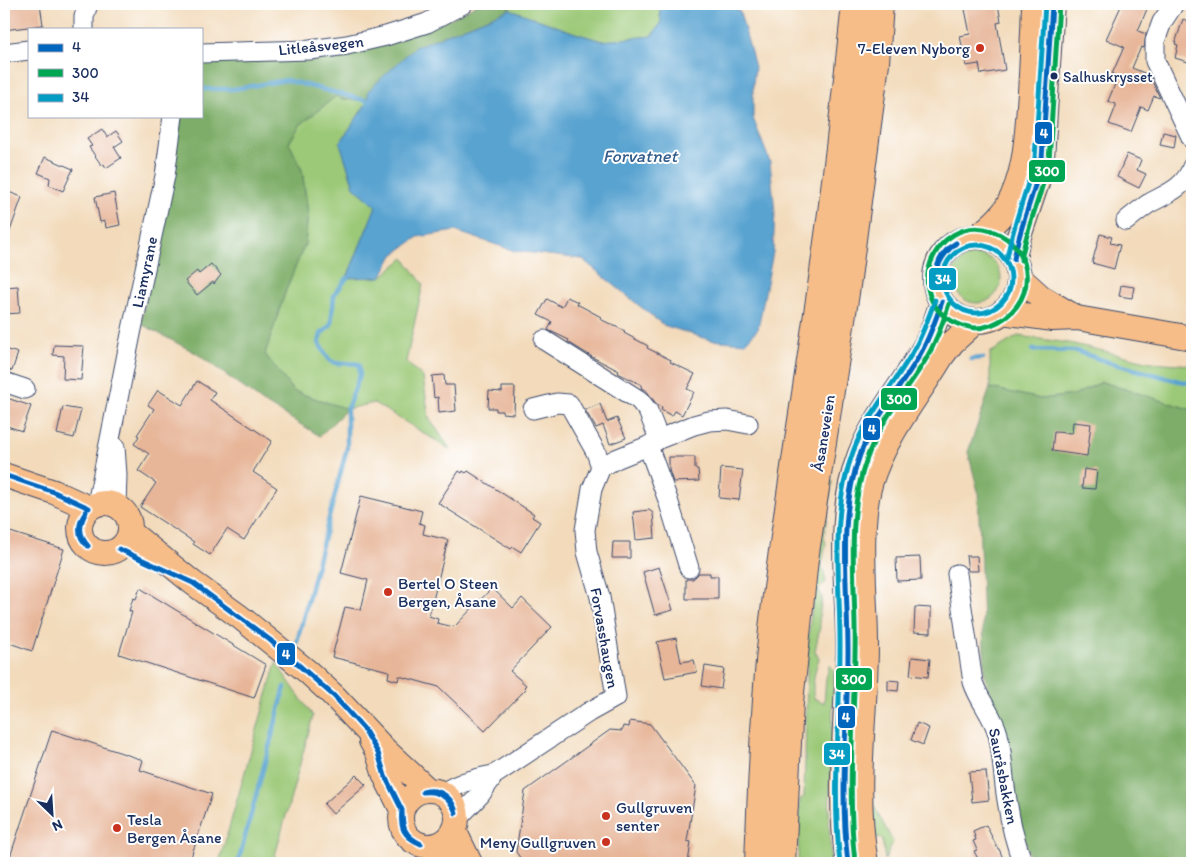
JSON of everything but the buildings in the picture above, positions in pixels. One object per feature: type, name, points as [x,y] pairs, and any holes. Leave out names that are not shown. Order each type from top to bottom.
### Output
[{"type":"highway","name":"Åsaneveien","points":[[759,863],[762,787],[773,631],[821,292],[856,4]]},
{"type":"highway","name":"Åsaneveien","points":[[781,863],[790,702],[804,559],[845,293],[875,63],[879,4]]},
{"type":"main road","points":[[977,237],[1002,215],[1008,206],[1021,169],[1028,118],[1034,4]]},
{"type":"main road","points":[[1052,4],[1042,159],[1037,183],[1017,242],[1017,268],[1018,287],[1015,296],[1002,312],[994,317],[976,321],[956,316],[942,302],[935,284],[938,263],[950,246],[958,241],[977,237],[986,238],[1003,246],[1017,268],[1041,297],[1077,318]]},
{"type":"main road","points":[[848,863],[842,790],[847,681],[848,614],[845,528],[847,502],[857,462],[869,433],[927,343],[942,302]]},
{"type":"main road","points":[[1002,312],[1053,319],[1077,318],[1192,338]]},
{"type":"main road","points":[[866,863],[861,821],[860,790],[866,644],[864,554],[866,500],[870,482],[885,444],[952,342],[976,321]]},
{"type":"main road","points":[[11,478],[50,502],[127,516],[125,541],[107,554],[89,548],[81,538],[95,511]]},
{"type":"main road","points":[[125,541],[193,582],[240,617],[308,672],[334,696],[364,729],[435,792],[453,804],[455,824],[470,863]]},
{"type":"main road","points":[[364,729],[378,753],[386,776],[402,810]]},
{"type":"main road","points":[[435,792],[420,792],[406,802],[402,810],[401,820],[405,834],[416,843],[429,846],[444,841],[455,824]]},
{"type":"main road","points":[[429,846],[446,863]]},
{"type":"street","points":[[84,28],[84,17],[88,4]]},
{"type":"street","name":"Litleåsvegen","points":[[202,53],[310,50],[347,46],[426,23],[463,4]]},
{"type":"street","points":[[1174,4],[1162,22],[1155,41],[1155,61],[1192,139]]},
{"type":"street","points":[[4,53],[28,50]]},
{"type":"street","name":"Liamyrane","points":[[95,511],[117,475],[113,428],[130,334],[165,176],[173,118]]},
{"type":"street","points":[[1126,221],[1146,205],[1173,191],[1183,183],[1192,167]]},
{"type":"street","points":[[544,340],[639,400],[648,411],[668,500],[689,568]]},
{"type":"street","points":[[4,382],[25,389]]},
{"type":"street","points":[[533,409],[557,403],[568,404],[596,452],[601,467],[654,442],[709,421],[726,420],[748,424]]},
{"type":"street","name":"Forvasshaugen","points":[[455,824],[480,795],[494,775],[588,712],[616,697],[600,597],[587,552],[586,530],[592,489],[601,467]]},
{"type":"street","name":"Sauråsbakken","points":[[957,574],[973,682],[995,723],[1006,800],[1018,851],[1023,863]]},
{"type":"street","name":"Forvasshaugen","points":[[435,792],[472,779],[494,775]]},
{"type":"green space","points":[[477,4],[507,4],[510,9],[415,47],[368,101],[342,99],[336,96],[300,125],[289,143],[302,170],[308,213],[305,244],[287,287],[265,354],[293,391],[347,409],[320,436],[263,402],[196,353],[141,324],[181,118],[202,118],[202,64],[217,58],[295,60],[332,57],[371,48],[452,18]]},
{"type":"green space","points":[[511,4],[659,4],[661,23],[652,36],[602,41],[510,9]]},
{"type":"green space","points":[[336,96],[342,99],[368,101],[340,143],[354,187],[376,206],[347,277],[381,277],[404,258],[423,284],[406,362],[423,377],[429,418],[450,449],[374,403],[347,409],[293,391],[265,354],[287,287],[305,244],[308,213],[302,170],[289,143],[300,125]]},
{"type":"green space","points":[[972,255],[982,255],[994,262],[1001,274],[1001,284],[994,296],[982,303],[972,303],[964,299],[957,292],[953,284],[953,274],[957,266],[964,259]]},
{"type":"green space","points":[[1018,336],[1069,343],[1151,362],[1192,365],[1192,410],[1102,382],[1074,395],[1041,399],[990,388],[990,353]]},
{"type":"green space","points":[[1102,382],[1192,410],[1192,863],[1171,863],[1160,856],[1149,863],[1031,863],[995,708],[985,677],[978,491],[968,452],[990,388],[1041,399],[1074,395]]},
{"type":"green space","points":[[827,481],[832,481],[822,565],[826,582],[819,589],[822,598],[819,617],[820,627],[815,651],[819,659],[813,689],[814,698],[824,703],[826,678],[830,665],[834,671],[829,820],[831,863],[798,863],[800,799],[804,797],[808,640]]},
{"type":"green space","points":[[276,663],[313,716],[273,863],[219,863]]},
{"type":"green space","points":[[872,802],[893,842],[885,860],[882,838],[876,839],[868,804]]},
{"type":"water","name":"Forvatnet","points":[[659,4],[730,4],[740,12],[755,67],[753,118],[770,162],[775,212],[773,252],[758,329],[745,343],[710,340],[663,325],[582,259],[515,251],[455,231],[418,237],[393,255],[381,277],[347,278],[376,206],[354,187],[340,143],[368,101],[368,91],[415,47],[510,9],[602,41],[652,36],[661,23]]},
{"type":"waterway","points":[[202,89],[234,89],[286,80],[368,101]]},
{"type":"waterway","points":[[297,642],[347,448],[347,409],[360,375],[359,364],[334,363],[328,358],[319,343],[321,334],[331,325],[334,295],[347,278]]},
{"type":"waterway","points":[[1033,350],[1076,351],[1111,363],[1192,383]]},
{"type":"waterway","points":[[971,359],[983,358]]},
{"type":"waterway","points":[[238,863],[285,687]]},
{"type":"transit line","name":"34","points":[[1007,258],[1035,158],[1045,4]]},
{"type":"transit line","name":"4","points":[[1014,259],[1042,159],[1052,4]]},
{"type":"transit line","name":"300","points":[[1021,260],[1049,161],[1059,4]]},
{"type":"transit line","name":"300","points":[[963,326],[943,315],[931,299],[927,281],[931,263],[940,247],[954,235],[971,229],[992,231],[1007,239],[1018,250],[1024,264],[1026,278],[1024,292],[1017,306],[1006,317],[985,327],[965,326]]},
{"type":"transit line","name":"4","points":[[936,286],[936,273],[939,261],[946,251],[956,243]]},
{"type":"transit line","name":"4","points":[[936,286],[936,273],[940,262],[943,256],[956,243]]},
{"type":"transit line","name":"34","points":[[970,245],[984,245],[996,250],[1006,260],[1011,272],[1011,279],[1011,286],[1006,298],[996,308],[984,313],[970,313],[958,308],[948,298],[943,286],[943,272],[948,260],[958,250],[970,245]]},
{"type":"transit line","name":"34","points":[[840,863],[836,784],[840,678],[838,551],[841,501],[846,477],[858,439],[915,348],[935,300]]},
{"type":"transit line","name":"4","points":[[848,863],[844,810],[848,678],[845,552],[848,503],[853,479],[865,442],[922,351],[942,302]]},
{"type":"transit line","name":"300","points":[[855,862],[851,810],[855,654],[853,555],[856,506],[860,482],[872,445],[885,421],[927,357],[938,335],[949,304]]},
{"type":"transit line","name":"4","points":[[4,475],[54,492],[89,508]]},
{"type":"transit line","name":"4","points":[[86,512],[82,521],[81,534],[88,546]]},
{"type":"transit line","name":"4","points":[[86,512],[81,521],[80,534],[88,546]]},
{"type":"transit line","name":"4","points":[[119,549],[193,583],[270,640],[334,696],[364,729],[378,753],[385,776],[402,810]]},
{"type":"transit line","name":"4","points":[[423,792],[435,791],[445,795],[449,798],[456,813]]},
{"type":"transit line","name":"4","points":[[423,792],[434,792],[444,796],[456,813]]},
{"type":"transit line","name":"4","points":[[402,810],[405,830],[411,838],[421,844]]},
{"type":"transit line","name":"4","points":[[402,810],[402,827],[404,831],[410,838],[421,844]]},
{"type":"place","name":"7-Eleven Nyborg","points":[[980,48]]},
{"type":"place","name":"Salhuskrysset","points":[[1054,76]]},
{"type":"place","name":"Bertel O Steen Bergen, Åsane","points":[[388,592]]},
{"type":"place","name":"Gullgruven senter","points":[[606,816]]},
{"type":"place","name":"Tesla Bergen Åsane","points":[[117,828]]},
{"type":"place","name":"Meny Gullgruven","points":[[606,842]]}]
